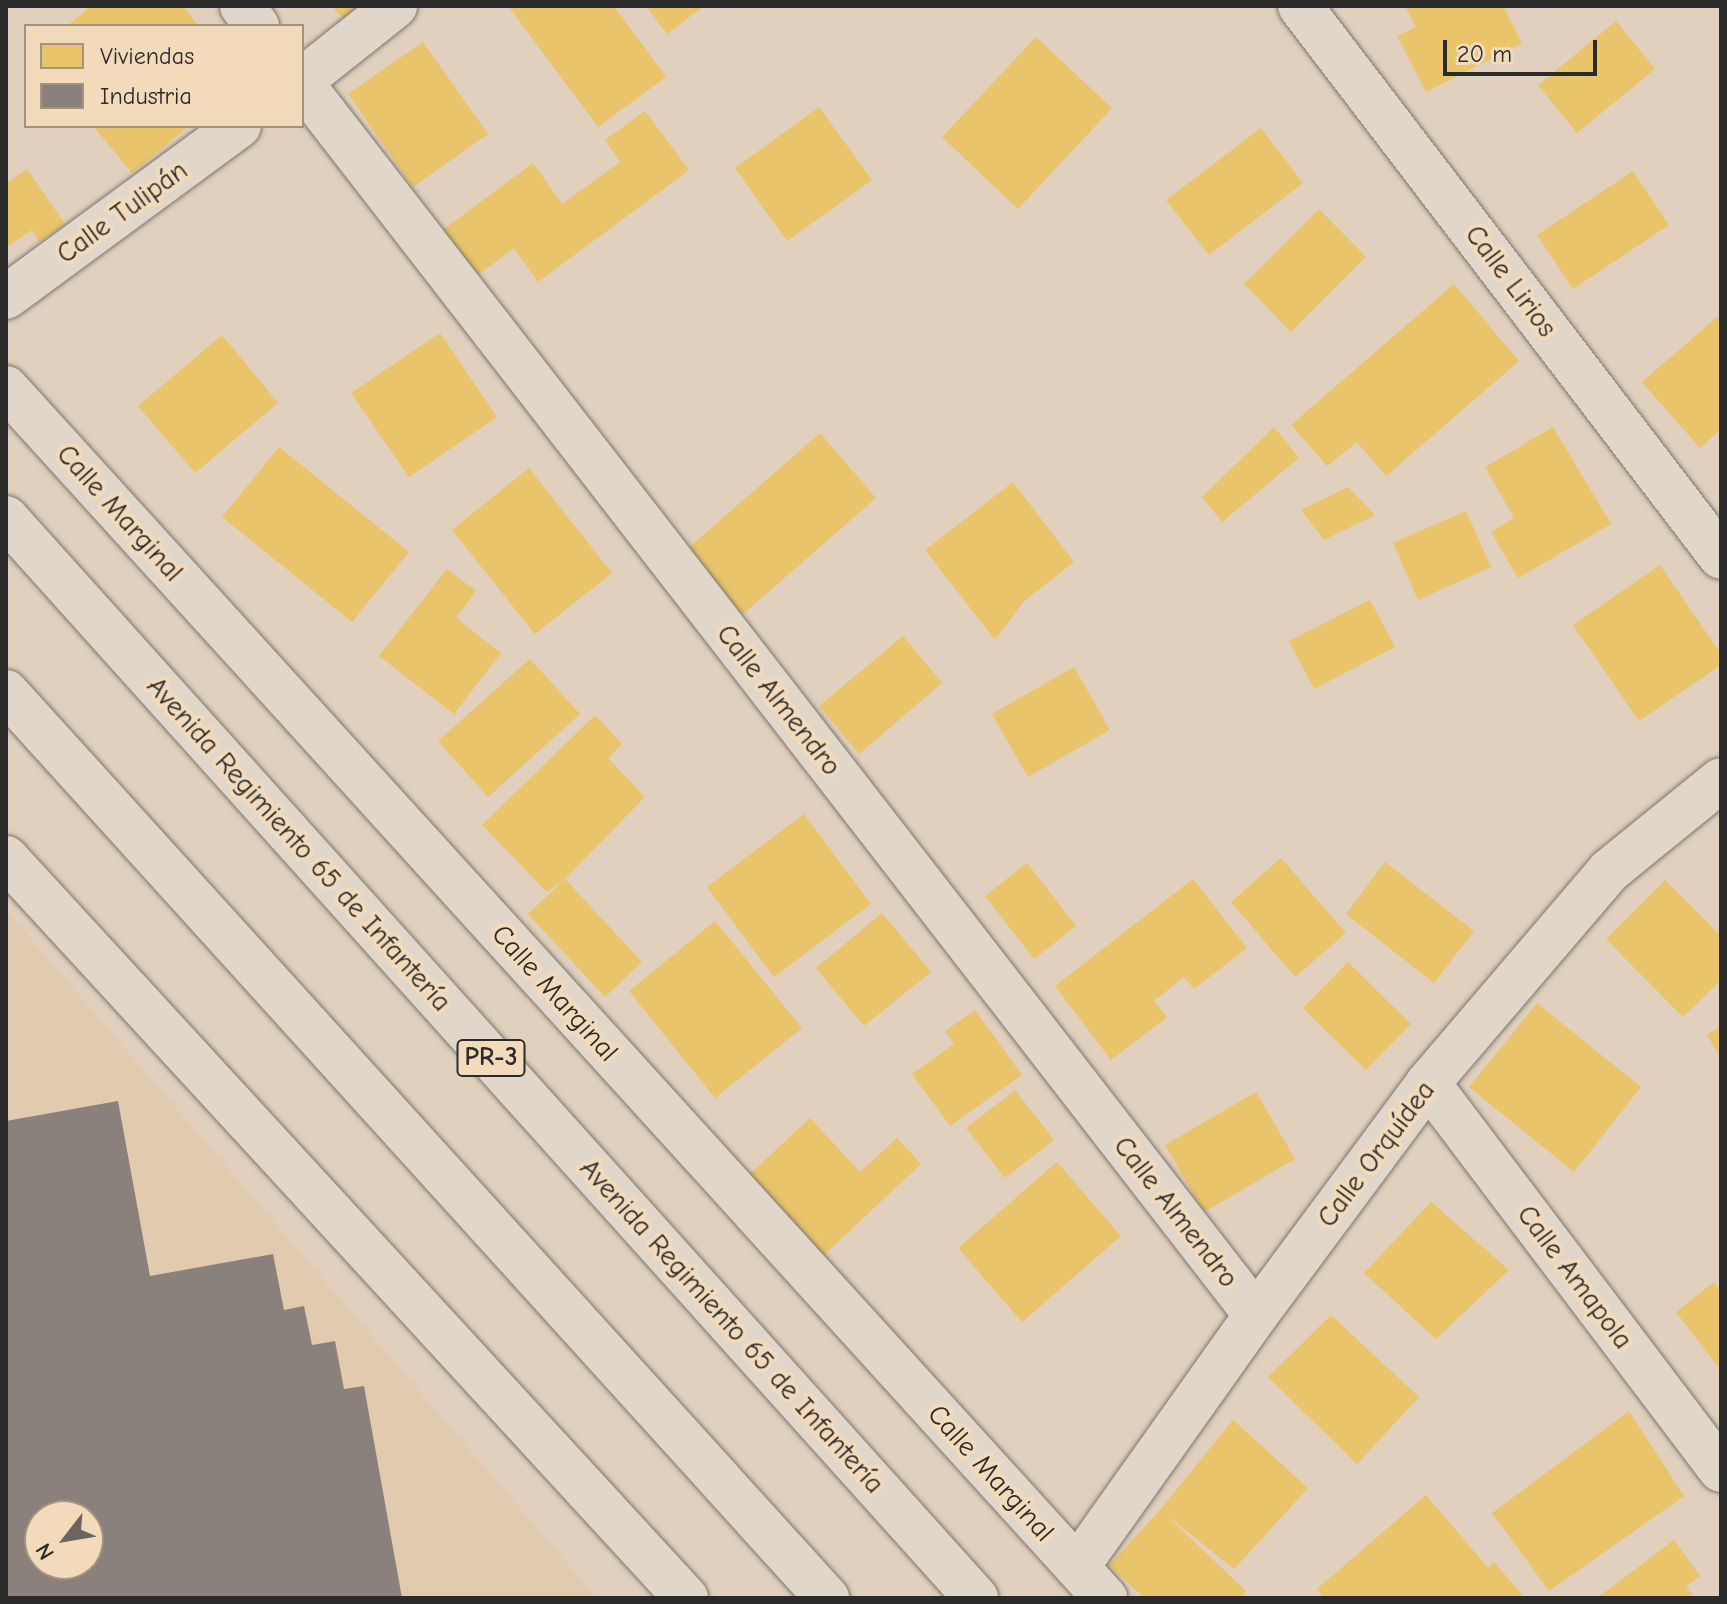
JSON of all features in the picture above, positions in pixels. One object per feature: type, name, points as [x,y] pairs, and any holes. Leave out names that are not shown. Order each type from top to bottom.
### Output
[{"type":"street","points":[[242,6],[256,24]]},
{"type":"street","points":[[304,80],[395,6]]},
{"type":"street","name":"Calle Lirios","points":[[1300,6],[1721,557]]},
{"type":"street","name":"Calle Almendro","points":[[304,85],[1256,1315]]},
{"type":"street","name":"Calle Tulipán","points":[[6,297],[236,128]]},
{"type":"street","name":"Calle Marginal","points":[[6,388],[1091,1582]]},
{"type":"street","name":"Avenida Regimiento 65 de Infantería","points":[[6,518],[976,1598]]},
{"type":"street","points":[[6,692],[827,1598]]},
{"type":"street","name":"Calle Orquídea","points":[[1091,1582],[1256,1315],[1428,1083],[1609,871],[1721,780]]},
{"type":"street","points":[[6,858],[686,1598]]},
{"type":"street","name":"Calle Amapola","points":[[1428,1083],[1721,1470]]},
{"type":"shaded area","points":[[6,910],[597,1598],[6,1598]]},
{"type":"building: Viviendas","points":[[91,6],[183,6],[197,24],[69,24]]},
{"type":"building: Viviendas","points":[[332,6],[358,6],[343,19]]},
{"type":"building: Viviendas","points":[[614,6],[666,77],[598,127],[509,7]]},
{"type":"building: Viviendas","points":[[646,6],[704,6],[667,34]]},
{"type":"building: Viviendas","points":[[1405,6],[1503,6],[1522,43],[1426,92],[1397,36],[1416,27]]},
{"type":"building: Viviendas","points":[[1616,21],[1655,69],[1577,133],[1538,85]]},
{"type":"building: Viviendas","points":[[1036,37],[1112,108],[1018,209],[942,137]]},
{"type":"building: Viviendas","points":[[423,42],[488,134],[413,187],[348,94]]},
{"type":"building: Viviendas","points":[[819,107],[872,180],[787,241],[735,168]]},
{"type":"building: Viviendas","points":[[645,111],[689,170],[538,282],[514,248],[474,278],[440,232],[533,163],[562,204],[620,162],[605,140]]},
{"type":"building: Viviendas","points":[[95,128],[187,128],[132,173]]},
{"type":"building: Viviendas","points":[[1261,128],[1303,183],[1209,255],[1166,200]]},
{"type":"building: Viviendas","points":[[27,169],[65,224],[39,242],[32,230],[6,247],[6,183]]},
{"type":"building: Viviendas","points":[[1633,171],[1669,225],[1573,289],[1537,235]]},
{"type":"building: Viviendas","points":[[1319,209],[1366,257],[1291,332],[1244,284]]},
{"type":"building: Viviendas","points":[[1454,284],[1519,361],[1386,476],[1357,442],[1327,466],[1291,425]]},
{"type":"building: Viviendas","points":[[1717,317],[1721,322],[1721,429],[1700,448],[1642,382]]},
{"type":"building: Viviendas","points":[[440,333],[497,417],[409,477],[351,393]]},
{"type":"building: Viviendas","points":[[222,335],[278,403],[195,473],[138,406]]},
{"type":"building: Viviendas","points":[[1274,427],[1299,458],[1222,522],[1202,497]]},
{"type":"building: Viviendas","points":[[1553,427],[1611,524],[1518,578],[1491,532],[1514,518],[1485,467]]},
{"type":"building: Viviendas","points":[[820,433],[876,498],[742,615],[686,550]]},
{"type":"building: Viviendas","points":[[279,447],[409,552],[352,622],[222,517]]},
{"type":"building: Viviendas","points":[[529,468],[612,573],[535,634],[452,530]]},
{"type":"building: Viviendas","points":[[1013,482],[1074,562],[1024,601],[995,640],[925,550]]},
{"type":"building: Viviendas","points":[[1348,487],[1375,515],[1324,540],[1301,510]]},
{"type":"building: Viviendas","points":[[1466,511],[1491,567],[1418,600],[1393,543]]},
{"type":"building: Viviendas","points":[[1660,565],[1721,654],[1721,665],[1639,721],[1573,625]]},
{"type":"building: Viviendas","points":[[447,569],[476,591],[456,618],[501,653],[454,714],[379,656]]},
{"type":"building: Viviendas","points":[[1370,600],[1395,647],[1314,689],[1289,641]]},
{"type":"building: Viviendas","points":[[903,636],[942,683],[859,754],[819,706]]},
{"type":"building: Viviendas","points":[[530,659],[580,714],[488,797],[438,741]]},
{"type":"building: Viviendas","points":[[1074,667],[1110,730],[1028,777],[992,714]]},
{"type":"building: Viviendas","points":[[595,715],[622,744],[608,758],[645,797],[565,879],[547,892],[482,825]]},
{"type":"building: Viviendas","points":[[804,814],[871,904],[774,977],[707,887]]},
{"type":"building: Viviendas","points":[[1281,858],[1346,933],[1295,977],[1231,902]]},
{"type":"building: Viviendas","points":[[1385,862],[1474,931],[1434,983],[1346,914]]},
{"type":"building: Viviendas","points":[[1027,863],[1076,926],[1034,959],[985,896]]},
{"type":"building: Viviendas","points":[[565,879],[642,962],[605,997],[528,914]]},
{"type":"building: Viviendas","points":[[1193,879],[1247,948],[1194,989],[1184,977],[1154,1001],[1167,1017],[1111,1060],[1055,986]]},
{"type":"building: Viviendas","points":[[1665,880],[1721,936],[1721,980],[1683,1017],[1606,939]]},
{"type":"building: Viviendas","points":[[882,913],[931,972],[864,1026],[816,968]]},
{"type":"building: Viviendas","points":[[715,921],[802,1028],[715,1098],[629,991]]},
{"type":"building: Viviendas","points":[[1348,962],[1411,1024],[1366,1070],[1303,1008]]},
{"type":"building: Viviendas","points":[[1537,1003],[1641,1087],[1574,1172],[1469,1087]]},
{"type":"building: Viviendas","points":[[975,1010],[1022,1075],[950,1126],[912,1074],[954,1044],[945,1031]]},
{"type":"building: Viviendas","points":[[1721,1026],[1721,1058],[1707,1035]]},
{"type":"building: Viviendas","points":[[1015,1090],[1054,1140],[1005,1178],[966,1128]]},
{"type":"building: Viviendas","points":[[1256,1092],[1295,1159],[1204,1212],[1165,1145]]},
{"type":"building: Viviendas","points":[[810,1118],[860,1172],[897,1138],[921,1164],[824,1255],[750,1174]]},
{"type":"building: Viviendas","points":[[1057,1162],[1121,1236],[1022,1322],[958,1248]]},
{"type":"building: Viviendas","points":[[1431,1202],[1509,1270],[1436,1339],[1364,1273]]},
{"type":"building: Viviendas","points":[[1714,1282],[1721,1292],[1719,1368],[1676,1312]]},
{"type":"building: Viviendas","points":[[1331,1315],[1419,1397],[1357,1464],[1268,1377]]},
{"type":"building: Viviendas","points":[[1629,1411],[1684,1496],[1549,1591],[1492,1513]]},
{"type":"building: Viviendas","points":[[1233,1420],[1308,1488],[1234,1569],[1165,1514],[1246,1591],[1239,1598],[1144,1598],[1109,1565],[1160,1510]]},
{"type":"building: Viviendas","points":[[1426,1495],[1488,1568],[1494,1562],[1525,1598],[1324,1598],[1317,1589]]},
{"type":"building: Viviendas","points":[[1674,1540],[1700,1576],[1686,1586],[1694,1598],[1597,1598]]},
{"type":"building: Industria","points":[[118,1101],[150,1276],[273,1254],[284,1310],[304,1306],[312,1345],[335,1341],[344,1389],[364,1386],[402,1598],[6,1598],[6,1121]]}]
